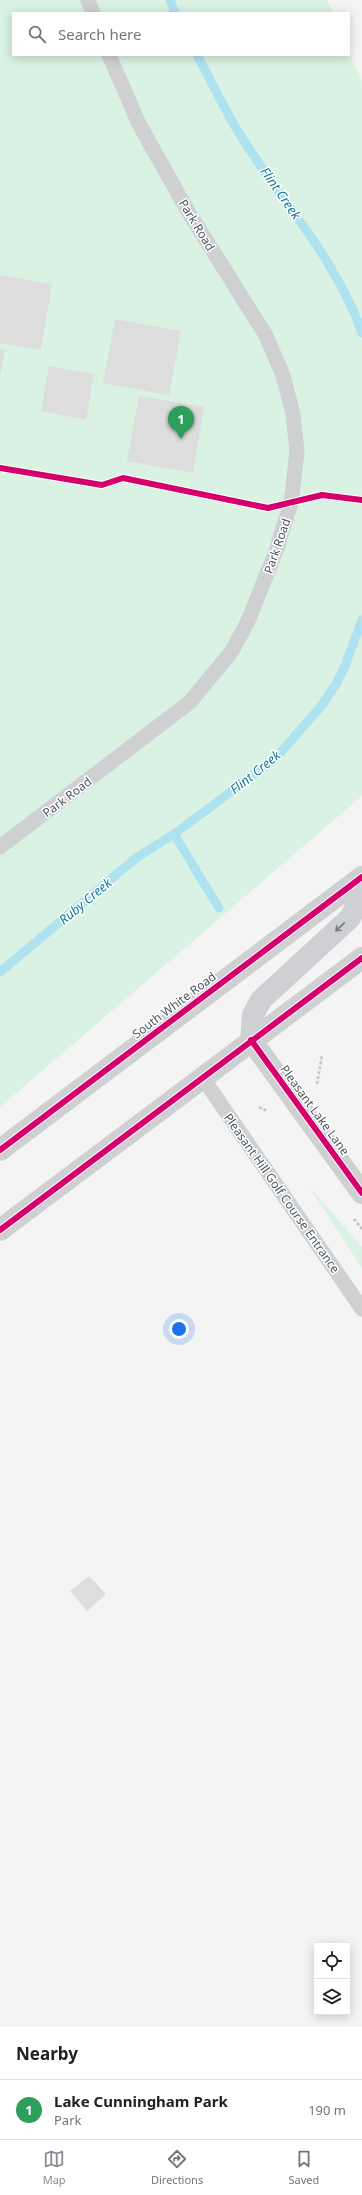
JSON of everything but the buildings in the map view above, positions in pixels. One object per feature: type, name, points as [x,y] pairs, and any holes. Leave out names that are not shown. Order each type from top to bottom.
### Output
[{"type":"main road","name":"South White Road","points":[[0,1150],[362,877]]},
{"type":"main road","points":[[251,1040],[253,1015],[261,1000],[350,918],[362,895]]},
{"type":"main road","points":[[0,1230],[362,958]]},
{"type":"street","name":"Pleasant Lake Lane","points":[[251,1040],[362,1193]]},
{"type":"lane","points":[[88,0],[93,12]]},
{"type":"lane","name":"Park Road","points":[[0,847],[190,702],[232,651],[248,621],[276,551],[291,503],[297,451],[293,414],[283,375],[265,334],[189,213],[139,124],[109,56]]},
{"type":"lane","name":"Pleasant Hill Golf Course Entrance","points":[[202,1077],[362,1309]]},
{"type":"green space","points":[[0,0],[327,0],[333,12],[12,12],[12,56],[350,56],[350,53],[362,81],[362,796],[0,1107]]},
{"type":"green space","points":[[308,1185],[362,1247],[362,1268]]},
{"type":"waterway","name":"Flint Creek","points":[[170,0],[175,12]]},
{"type":"waterway","name":"Flint Creek","points":[[198,56],[237,131],[309,234],[339,281],[362,333]]},
{"type":"waterway","name":"Flint Creek","points":[[219,908],[174,834],[275,759],[322,705],[336,684],[345,666],[362,620]]},
{"type":"waterway","name":"Ruby Creek","points":[[0,972],[136,858],[174,834]]},
{"type":"cycle path","points":[[0,468],[102,485],[123,478],[268,508],[322,495],[362,500]]},
{"type":"cycle path","points":[[0,1150],[362,877]]},
{"type":"cycle path","points":[[0,1230],[362,958]]},
{"type":"cycle path","points":[[251,1040],[362,1193]]},
{"type":"place","name":"Lake Cunningham Park","points":[[181,439]]}]
